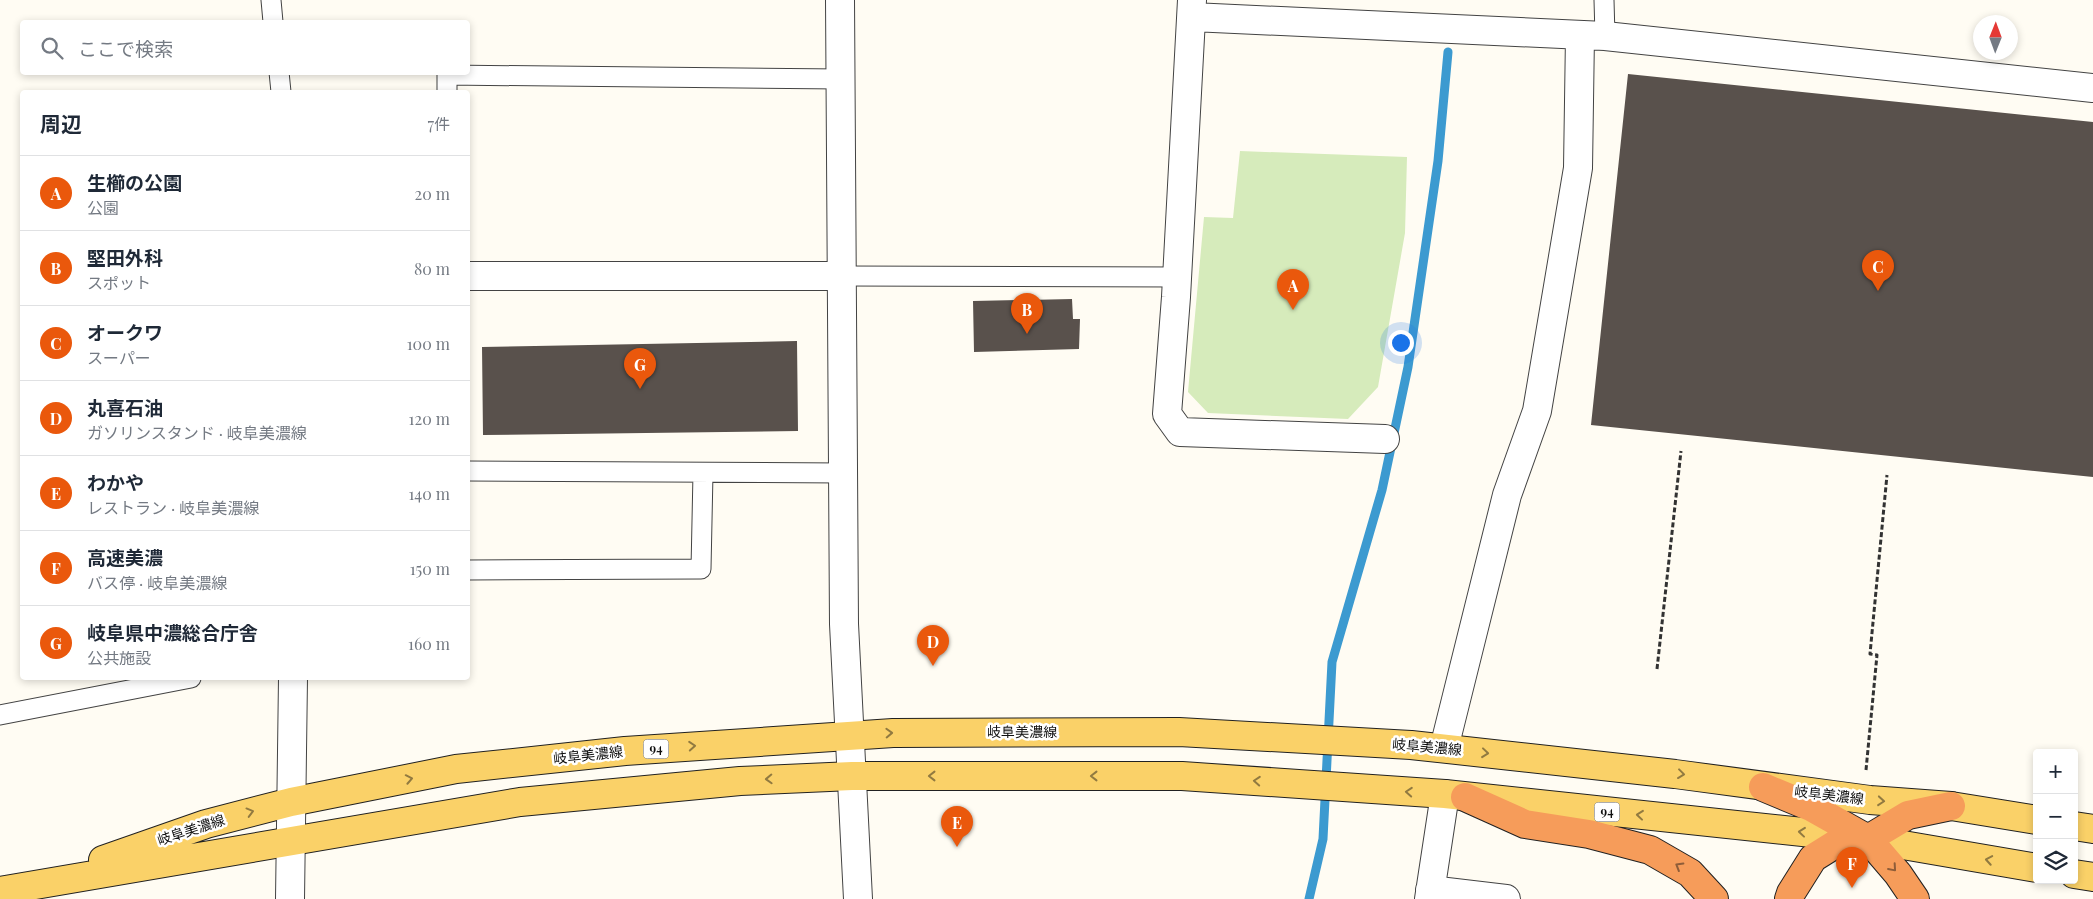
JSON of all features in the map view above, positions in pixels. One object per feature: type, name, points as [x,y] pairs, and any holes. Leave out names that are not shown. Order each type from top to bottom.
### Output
[{"type":"highway","points":[[1763,787],[1811,806],[1868,839],[1898,874],[1915,899]]},
{"type":"highway","points":[[1455,796],[1524,824],[1590,834],[1650,850],[1690,873],[1714,899]]},
{"type":"highway","points":[[1789,899],[1790,892],[1813,858],[1837,843],[1868,839],[1908,816],[1951,806]]},
{"type":"main road","name":"岐阜美濃線","points":[[11,890],[206,824],[291,802],[456,769],[625,751],[893,732],[1178,732],[1444,748],[1676,774],[1763,787],[1951,806],[2033,819]]},
{"type":"main road","name":"岐阜美濃線","points":[[11,890],[291,840],[520,802],[740,781],[852,776],[1182,776],[1455,796],[1868,839],[2033,867]]},
{"type":"main road","points":[[2078,827],[2093,829]]},
{"type":"main road","points":[[2078,875],[2093,877]]},
{"type":"street","points":[[840,0],[844,624],[858,899]]},
{"type":"street","points":[[1385,439],[1180,432],[1167,414],[1177,277],[1192,8],[1592,36],[2093,88]]},
{"type":"street","points":[[1444,748],[1506,496],[1537,411],[1578,168],[1592,36]]},
{"type":"street","points":[[470,276],[843,276]]},
{"type":"street","points":[[290,899],[293,680]]},
{"type":"street","points":[[1455,796],[1430,894],[1506,899]]},
{"type":"lane","points":[[271,0],[274,20]]},
{"type":"lane","points":[[1592,36],[1604,0]]},
{"type":"lane","points":[[470,74],[841,79]]},
{"type":"lane","points":[[279,75],[281,90]]},
{"type":"lane","points":[[447,75],[447,90]]},
{"type":"lane","points":[[843,276],[1177,277]]},
{"type":"lane","points":[[470,471],[844,473]]},
{"type":"lane","points":[[470,570],[701,569],[703,473]]},
{"type":"lane","points":[[0,715],[180,680]]},
{"type":"path","points":[[1658,669],[1681,451]]},
{"type":"path","points":[[1866,770],[1877,654],[1870,654],[1888,475]]},
{"type":"green space","points":[[1240,151],[1407,157],[1405,233],[1378,387],[1348,419],[1208,413],[1188,392],[1204,217],[1233,218]]},
{"type":"building","points":[[1628,74],[2093,122],[2093,477],[1591,425]]},
{"type":"building","points":[[1072,299],[1073,319],[1080,319],[1079,349],[974,352],[973,301]]},
{"type":"building","points":[[797,341],[798,431],[483,435],[482,347]]},
{"type":"waterway","points":[[1309,899],[1323,839],[1332,662],[1382,490],[1408,367],[1438,161],[1448,52]]},
{"type":"place","name":"オークワ","points":[[1878,291]]},
{"type":"place","name":"生櫛の公園","points":[[1293,310]]},
{"type":"place","name":"堅田外科","points":[[1027,334]]},
{"type":"place","name":"岐阜県中濃総合庁舎","points":[[640,389]]},
{"type":"place","name":"丸喜石油","points":[[933,666]]},
{"type":"place","name":"わかや","points":[[957,847]]},
{"type":"place","name":"高速美濃","points":[[1852,888]]}]
